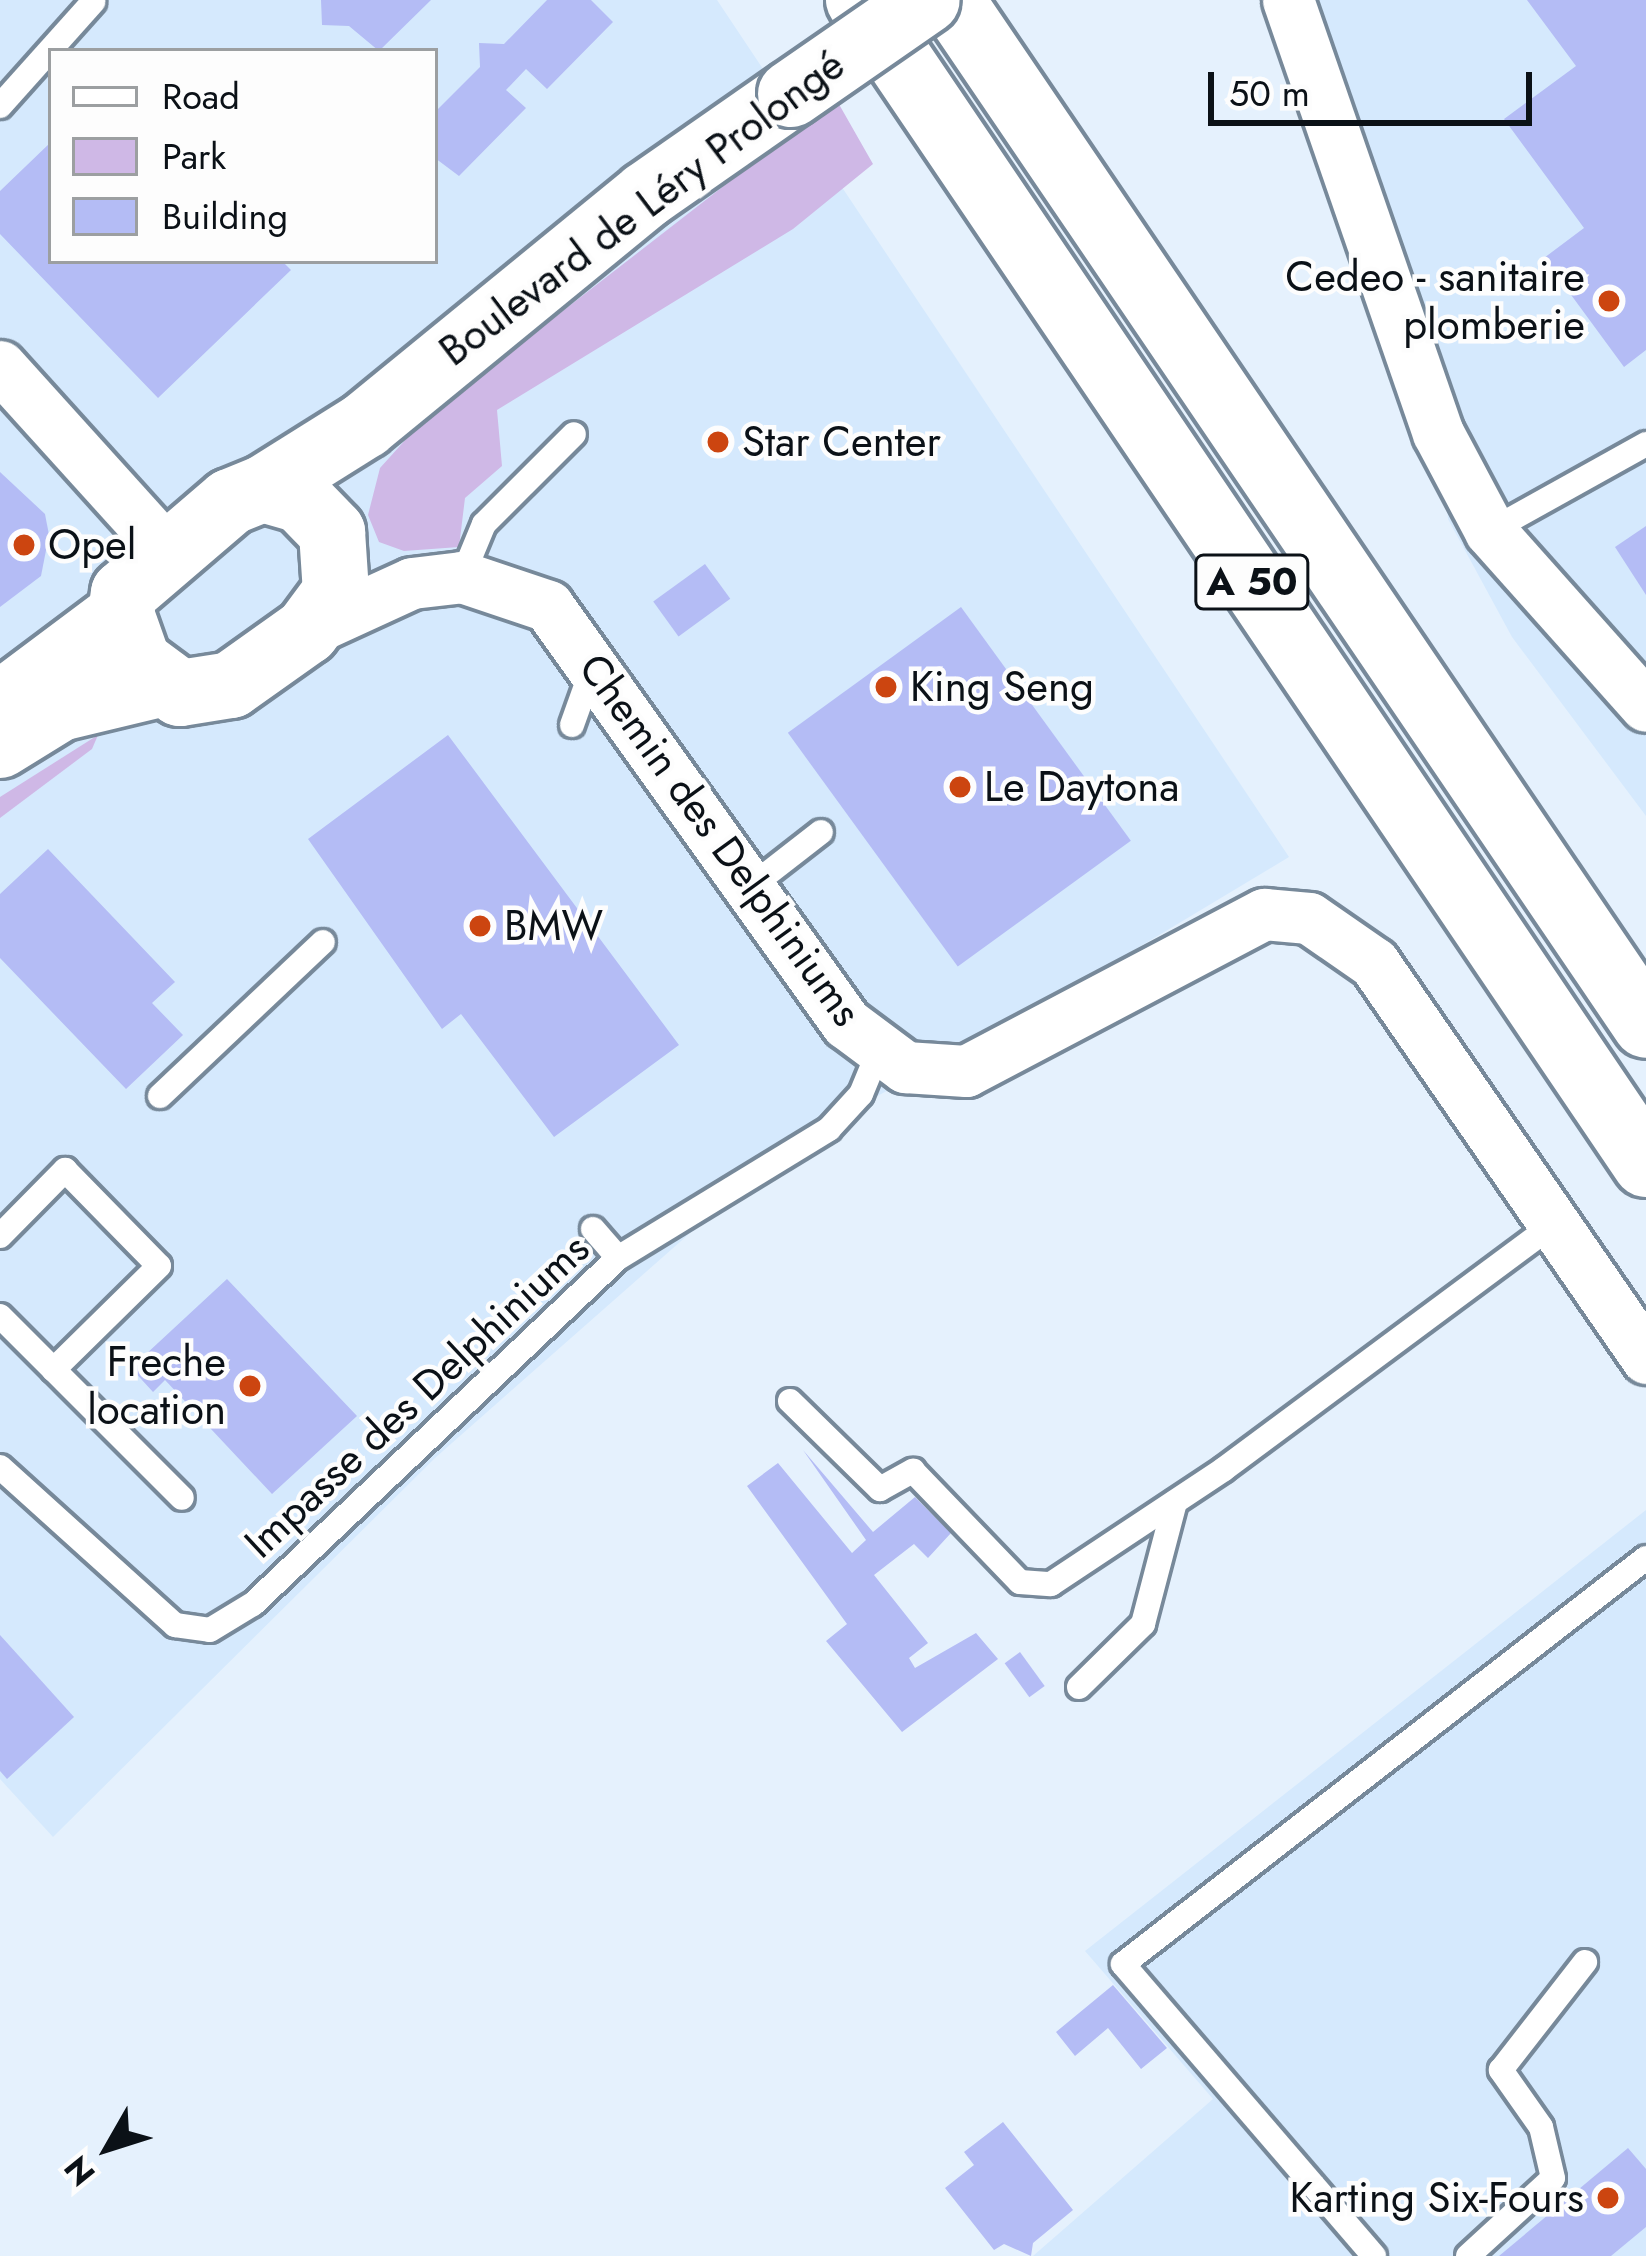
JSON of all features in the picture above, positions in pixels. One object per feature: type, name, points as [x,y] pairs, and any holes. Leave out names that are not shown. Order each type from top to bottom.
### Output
[{"type":"main road","name":"A 50","points":[[859,0],[1646,1164]]},
{"type":"main road","name":"Boulevard de Léry Prolongé","points":[[263,489],[365,425],[646,195],[927,0]]},
{"type":"main road","name":"A 50","points":[[951,0],[1646,1025]]},
{"type":"main road","points":[[992,0],[1352,592]]},
{"type":"main road","points":[[0,745],[60,709],[163,683],[212,694],[307,632],[336,592],[336,546],[365,425]]},
{"type":"main road","points":[[0,705],[121,614],[134,578],[263,489],[301,500],[336,546]]},
{"type":"main road","points":[[121,614],[138,662],[163,683]]},
{"type":"street","points":[[1288,0],[1438,433],[1490,531],[1646,706]]},
{"type":"street","points":[[0,367],[167,551]]},
{"type":"street","name":"Chemin des Delphiniums","points":[[336,546],[412,583]]},
{"type":"street","name":"Chemin des Delphiniums","points":[[307,632],[412,583],[462,577],[548,606],[846,1023],[905,1067],[967,1071],[1264,914],[1309,918],[1375,963],[1646,1358]]},
{"type":"lane","points":[[52,48],[93,2]]},
{"type":"lane","points":[[0,106],[48,52]]},
{"type":"lane","points":[[462,577],[484,524],[574,434]]},
{"type":"lane","points":[[1490,531],[1646,444]]},
{"type":"lane","points":[[572,725],[592,667]]},
{"type":"lane","points":[[749,888],[821,832]]},
{"type":"lane","points":[[160,1096],[323,942]]},
{"type":"lane","name":"Impasse des Delphiniums","points":[[0,1467],[175,1625],[210,1630],[253,1604],[618,1258],[829,1129],[861,1094],[880,1048]]},
{"type":"lane","points":[[0,1236],[65,1170],[158,1266],[53,1370]]},
{"type":"lane","points":[[790,1401],[880,1489],[913,1471],[1020,1582],[1051,1584],[1175,1502],[1554,1223]]},
{"type":"lane","points":[[593,1229],[618,1258]]},
{"type":"lane","points":[[0,1316],[182,1498]]},
{"type":"lane","points":[[1079,1687],[1143,1624],[1175,1502]]},
{"type":"lane","points":[[1374,2256],[1123,1964],[1646,1558]]},
{"type":"lane","points":[[1468,2256],[1553,2178],[1541,2127],[1501,2070],[1585,1962]]},
{"type":"shaded area","points":[[0,0],[717,0],[1289,857],[986,1039],[799,1137],[435,1458],[53,1837],[0,1779]]},
{"type":"shaded area","points":[[1318,0],[1646,0],[1646,816],[1512,637],[1448,519],[1439,386]]},
{"type":"shaded area","points":[[1646,1510],[1646,2256],[1033,2256],[1213,2099],[1085,1951]]},
{"type":"green space","points":[[836,99],[873,164],[793,229],[497,410],[502,466],[465,498],[459,547],[404,551],[379,542],[368,515],[380,468],[426,417]]},
{"type":"green space","points":[[98,735],[92,749],[0,818],[0,797]]},
{"type":"building","points":[[321,0],[431,0],[382,48],[375,48],[349,26],[322,25]]},
{"type":"building","points":[[547,0],[591,0],[613,22],[547,89],[526,69],[506,90],[526,108],[459,176],[438,160],[438,109],[480,67],[479,43],[504,44]]},
{"type":"building","points":[[1527,0],[1646,0],[1646,350],[1624,367],[1544,258],[1584,228],[1504,119],[1576,66]]},
{"type":"building","points":[[48,145],[48,264],[285,264],[291,270],[158,398],[0,234],[0,191]]},
{"type":"building","name":"Opel","points":[[0,472],[45,514],[49,535],[41,576],[0,607]]},
{"type":"building","points":[[1646,526],[1646,595],[1615,547]]},
{"type":"building","points":[[705,564],[730,599],[678,636],[653,602]]},
{"type":"building","name":"Le Daytona","points":[[961,607],[1131,841],[958,967],[788,733]]},
{"type":"building","name":"BMW","points":[[448,735],[679,1045],[554,1137],[461,1014],[442,1029],[308,839]]},
{"type":"building","points":[[48,849],[175,982],[152,1003],[183,1035],[126,1089],[0,958],[0,894]]},
{"type":"building","name":"Freche location","points":[[227,1279],[357,1416],[272,1494],[165,1380],[153,1392],[131,1368]]},
{"type":"building","points":[[803,1450],[873,1532],[915,1497],[951,1533],[928,1558],[914,1544],[874,1575],[928,1643],[909,1658],[915,1668],[976,1633],[998,1659],[902,1732],[826,1641],[847,1624],[747,1486],[778,1463],[852,1553],[866,1540]]},
{"type":"building","points":[[0,1635],[74,1717],[7,1779],[0,1771]]},
{"type":"building","points":[[1020,1652],[1045,1686],[1029,1697],[1005,1663]]},
{"type":"building","points":[[1113,1985],[1167,2048],[1141,2069],[1108,2028],[1075,2056],[1056,2032]]},
{"type":"building","points":[[1003,2122],[1073,2210],[1033,2243],[1031,2256],[1004,2244],[994,2250],[945,2188],[974,2165],[964,2152]]},
{"type":"building","name":"Karting Six-Fours","points":[[1628,2148],[1646,2169],[1646,2227],[1611,2256],[1499,2256]]},
{"type":"place","name":"Cedeo - sanitaire plomberie","points":[[1609,301]]},
{"type":"place","name":"Star Center","points":[[718,442]]},
{"type":"place","name":"Opel","points":[[24,545]]},
{"type":"place","name":"King Seng","points":[[886,687]]},
{"type":"place","name":"Le Daytona","points":[[960,787]]},
{"type":"place","name":"BMW","points":[[480,926]]},
{"type":"place","name":"Freche location","points":[[250,1386]]},
{"type":"place","name":"Karting Six-Fours","points":[[1608,2198]]}]
